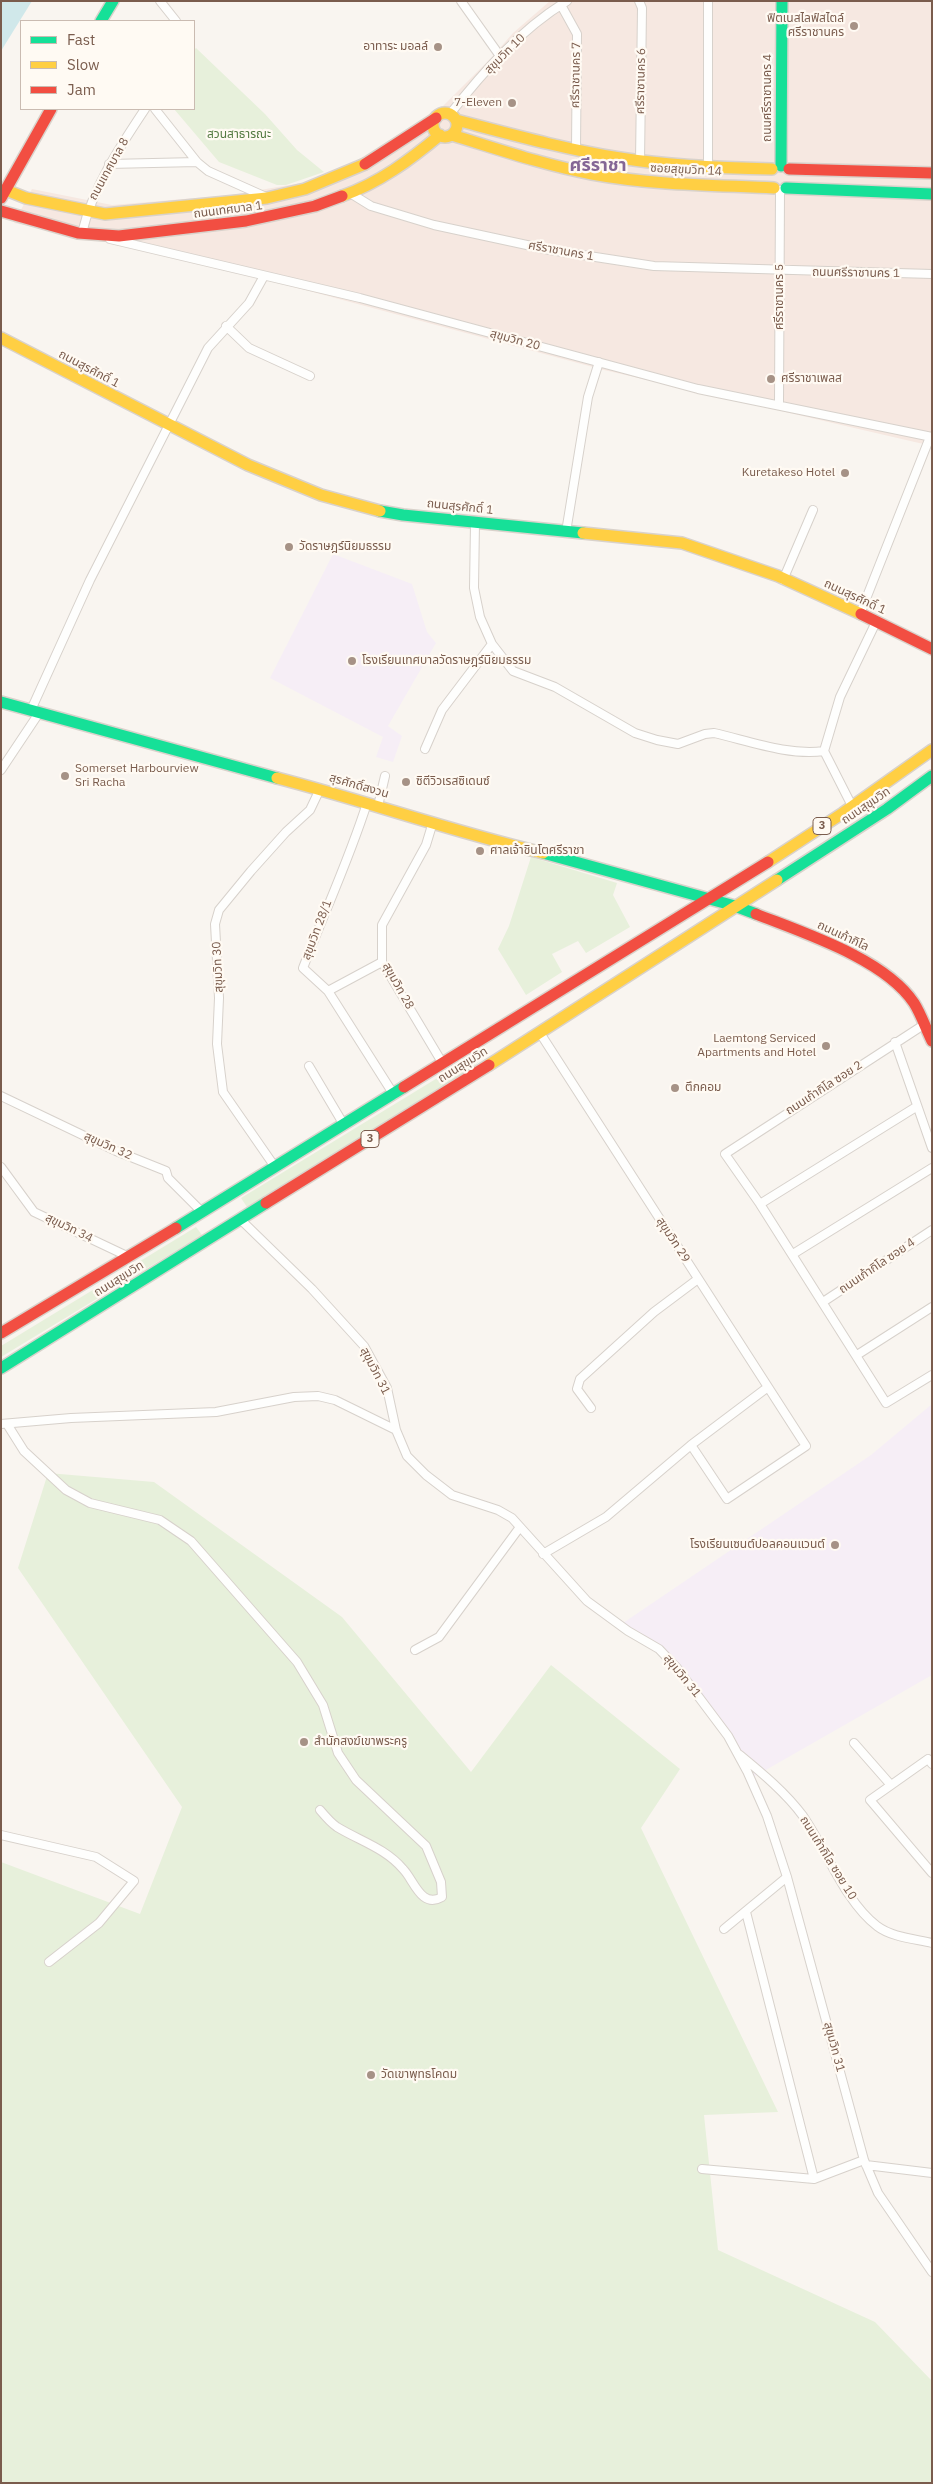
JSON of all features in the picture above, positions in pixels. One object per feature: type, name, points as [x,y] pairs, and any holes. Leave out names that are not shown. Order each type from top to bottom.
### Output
[{"type":"main road","points":[[102,20],[113,1]]},
{"type":"main road","name":"ถนนศรีราชานคร 4","points":[[781,168],[782,1]]},
{"type":"main road","points":[[5,186],[50,110]]},
{"type":"main road","points":[[442,114],[453,117],[456,128],[446,135],[433,126],[436,118],[442,114]]},
{"type":"main road","name":"ซอยสุขุมวิท 14","points":[[453,117],[576,149],[640,161],[708,167],[932,173]]},
{"type":"main road","name":"ถนนเทศบาล 1","points":[[5,186],[26,198],[105,214],[268,198],[305,189],[342,176],[376,159],[436,118]]},
{"type":"main road","name":"ซอยสุขุมวิท 14","points":[[446,135],[565,168],[667,184],[932,194]]},
{"type":"main road","name":"ถนนเทศบาล 1","points":[[1,211],[100,236],[264,220],[293,213],[350,193],[389,174],[446,135]]},
{"type":"main road","points":[[781,168],[793,179],[780,189],[768,179],[781,168]]},
{"type":"main road","name":"ถนนสุรศักดิ์ 1","points":[[1,338],[168,425],[279,480],[318,495],[365,509],[476,523],[682,543],[710,551],[783,580],[860,614],[932,649]]},
{"type":"main road","name":"สุรศักดิ์สงวน","points":[[1,702],[320,789],[491,841],[710,897]]},
{"type":"main road","name":"ถนนสุขุมวิท","points":[[1,1334],[344,1125],[710,897],[852,806],[932,750]]},
{"type":"main road","name":"ถนนสุขุมวิท","points":[[1,1368],[540,1034],[887,809],[932,776]]},
{"type":"main road","name":"ถนนเก้ากิโล","points":[[710,897],[811,936],[880,969],[897,983],[914,1003],[932,1042]]},
{"type":"street","points":[[160,1],[175,20]]},
{"type":"street","points":[[461,1],[500,56]]},
{"type":"street","name":"ศรีราชานคร 6","points":[[639,1],[642,8],[640,161]]},
{"type":"street","points":[[708,1],[708,167]]},
{"type":"street","name":"สุขุมวิท 10","points":[[453,117],[500,56],[564,3]]},
{"type":"street","name":"ศรีราชานคร 7","points":[[564,3],[577,34],[576,149]]},
{"type":"street","name":"ถนนเทศบาล 8","points":[[82,233],[87,211],[109,164],[144,110]]},
{"type":"street","points":[[156,110],[197,162],[208,171],[268,198]]},
{"type":"street","points":[[109,164],[197,162]]},
{"type":"street","name":"ศรีราชานคร 5","points":[[779,404],[780,189]]},
{"type":"street","name":"ศรีราชานคร 1","points":[[350,193],[371,206],[434,225],[550,250],[654,266],[780,271]]},
{"type":"street","name":"สุขุมวิท 20","points":[[100,236],[360,298],[698,389],[779,404],[931,437]]},
{"type":"street","name":"ถนนศรีราชานคร 1","points":[[780,271],[932,274]]},
{"type":"street","points":[[1,770],[35,712],[90,580],[208,348],[226,326],[249,303],[264,276]]},
{"type":"street","points":[[226,326],[250,348],[310,376]]},
{"type":"street","points":[[566,532],[588,397],[599,362]]},
{"type":"street","points":[[860,614],[931,437]]},
{"type":"street","points":[[783,580],[813,510]]},
{"type":"street","points":[[476,523],[474,588],[480,617],[492,644],[513,671],[555,687],[635,733],[657,740],[678,744],[705,734],[714,734],[779,748],[811,752],[824,750]]},
{"type":"street","points":[[852,806],[824,750],[840,697],[876,622]]},
{"type":"street","points":[[425,749],[442,710],[492,644]]},
{"type":"street","points":[[373,805],[385,776]]},
{"type":"street","name":"สุขุมวิท 30","points":[[275,1167],[223,1092],[217,1044],[219,998],[215,924],[220,910],[251,871],[286,832],[310,810],[320,789]]},
{"type":"street","name":"สุขุมวิท 28/1","points":[[373,805],[338,882],[330,895],[302,968],[328,991],[394,1094]]},
{"type":"street","name":"สุขุมวิท 28","points":[[433,822],[426,845],[382,925],[382,962],[442,1064]]},
{"type":"street","points":[[328,991],[382,962]]},
{"type":"street","name":"ถนนเก้ากิโล ซอย 2","points":[[760,1204],[725,1154],[925,1024]]},
{"type":"street","name":"สุขุมวิท 29","points":[[540,1034],[806,1446],[727,1499],[691,1445]]},
{"type":"street","points":[[895,1042],[916,1107],[932,1148]]},
{"type":"street","points":[[309,1066],[344,1125]]},
{"type":"street","name":"สุขุมวิท 32","points":[[1,1096],[116,1151],[166,1171],[168,1178],[202,1212]]},
{"type":"street","points":[[916,1107],[760,1204],[886,1403],[932,1375]]},
{"type":"street","name":"สุขุมวิท 34","points":[[1,1167],[34,1212],[127,1256]]},
{"type":"street","points":[[793,1254],[932,1168]]},
{"type":"street","name":"สุขุมวิท 31","points":[[240,1220],[312,1289],[364,1346],[387,1388],[396,1430],[407,1456],[426,1476],[452,1494],[498,1510],[512,1518],[587,1602],[628,1631],[659,1649],[677,1668],[728,1736],[756,1789],[787,1878],[865,2162],[878,2193],[932,2272]]},
{"type":"street","name":"ถนนเก้ากิโล ซอย 4","points":[[823,1302],[932,1230]]},
{"type":"street","points":[[591,1408],[577,1389],[580,1380],[654,1312],[698,1280]]},
{"type":"street","points":[[857,1355],[932,1307]]},
{"type":"street","points":[[543,1554],[606,1517],[691,1445],[768,1387]]},
{"type":"street","points":[[4,1424],[72,1418],[216,1412],[294,1397],[318,1396],[335,1400],[396,1430]]},
{"type":"street","points":[[4,1424],[24,1451],[66,1490],[90,1503],[160,1520],[191,1541],[297,1662],[323,1706],[338,1753],[356,1780],[426,1846],[441,1882],[442,1897],[436,1900],[428,1900],[419,1894],[403,1869],[376,1846],[335,1826],[320,1810]]},
{"type":"street","points":[[415,1650],[439,1637],[520,1527]]},
{"type":"street","points":[[854,1742],[890,1784]]},
{"type":"street","name":"ถนนเก้ากิโล ซอย 10","points":[[736,1752],[768,1778],[802,1816],[850,1895],[878,1927],[904,1937],[932,1943]]},
{"type":"street","points":[[932,1764],[928,1759],[890,1784],[870,1800],[932,1873]]},
{"type":"street","points":[[1,1835],[96,1857],[134,1881],[99,1923],[49,1962]]},
{"type":"street","points":[[724,1929],[787,1878]]},
{"type":"street","points":[[746,1912],[814,2179]]},
{"type":"street","points":[[702,2169],[814,2179],[865,2162],[932,2173]]},
{"type":"shaded area","points":[[550,1],[932,1],[932,446],[604,370],[268,280],[150,251],[14,223],[32,189],[112,205],[231,195],[301,183],[337,173],[442,107],[513,33]]},
{"type":"shaded area","name":"โรงเรียนเทศบาลวัดราษฎร์นิยมธรรม","points":[[333,554],[412,584],[427,632],[436,643],[388,726],[402,736],[393,762],[376,757],[383,737],[270,678]]},
{"type":"shaded area","name":"โรงเรียนเซนต์ปอลคอนแวนต์","points":[[932,1404],[932,1675],[750,1779],[728,1736],[662,1652],[623,1623],[871,1455]]},
{"type":"green space","name":"สวนสาธารณะ","points":[[195,49],[265,114],[297,150],[324,172],[286,185],[277,185],[219,162],[175,110],[195,110]]},
{"type":"green space","points":[[531,857],[617,883],[613,895],[630,927],[586,953],[578,941],[552,954],[562,972],[526,995],[498,949],[509,926]]},
{"type":"green space","points":[[485,1056],[465,1074],[247,1207],[241,1198],[457,1066]]},
{"type":"green space","points":[[196,1227],[202,1235],[1,1357],[1,1346]]},
{"type":"green space","points":[[48,1473],[154,1482],[342,1617],[471,1772],[551,1665],[680,1769],[641,1828],[778,2112],[704,2115],[718,2250],[875,2322],[932,2381],[932,2483],[1,2483],[1,1862],[140,1914],[182,1807],[18,1568]]},
{"type":"water","points":[[1,1],[32,1],[20,20],[1,51]]},
{"type":"traffic: fast","points":[[102,20],[113,1]]},
{"type":"traffic: fast","points":[[781,166],[782,1]]},
{"type":"traffic: fast","points":[[786,188],[932,194]]},
{"type":"traffic: fast","points":[[380,511],[583,533]]},
{"type":"traffic: fast","points":[[1,702],[277,778]]},
{"type":"traffic: fast","points":[[777,880],[887,809],[932,776]]},
{"type":"traffic: fast","points":[[543,853],[735,906],[756,914]]},
{"type":"traffic: fast","points":[[176,1228],[404,1087]]},
{"type":"traffic: fast","points":[[1,1368],[266,1203]]},
{"type":"traffic: slow","points":[[445,113],[453,117],[457,125],[453,133],[445,137],[437,133],[433,125],[437,117],[445,113]]},
{"type":"traffic: slow","points":[[456,120],[558,146],[620,158],[696,166],[772,169]]},
{"type":"traffic: slow","points":[[342,196],[369,185],[394,170],[440,135]]},
{"type":"traffic: slow","points":[[452,135],[539,161],[615,178],[774,188]]},
{"type":"traffic: slow","points":[[6,190],[26,198],[105,214],[267,198],[305,189],[365,164]]},
{"type":"traffic: slow","points":[[1,338],[248,465],[321,495],[380,511]]},
{"type":"traffic: slow","points":[[583,533],[682,543],[778,576],[861,614]]},
{"type":"traffic: slow","points":[[768,862],[843,813],[932,750]]},
{"type":"traffic: slow","points":[[277,778],[476,836],[543,853]]},
{"type":"traffic: slow","points":[[489,1065],[777,880]]},
{"type":"traffic: jam","points":[[1,198],[50,110]]},
{"type":"traffic: jam","points":[[365,164],[436,118]]},
{"type":"traffic: jam","points":[[789,169],[932,173]]},
{"type":"traffic: jam","points":[[1,211],[78,233],[119,236],[246,221],[315,206],[342,196]]},
{"type":"traffic: jam","points":[[861,614],[932,649]]},
{"type":"traffic: jam","points":[[404,1087],[768,862]]},
{"type":"traffic: jam","points":[[756,914],[842,949],[884,973],[901,987],[914,1003],[932,1041]]},
{"type":"traffic: jam","points":[[266,1203],[489,1065]]},
{"type":"traffic: jam","points":[[1,1333],[176,1228]]},
{"type":"place","name":"ฟิตเนสไลฟ์สไตล์ ศรีราชานคร","points":[[854,26]]},
{"type":"place","name":"อาทาระ มอลล์","points":[[438,47]]},
{"type":"place","name":"7-Eleven","points":[[512,103]]},
{"type":"place","name":"ศรีราชาเพลส","points":[[771,379]]},
{"type":"place","name":"Kuretakeso Hotel","points":[[845,473]]},
{"type":"place","name":"วัดราษฎร์นิยมธรรม","points":[[289,547]]},
{"type":"place","name":"โรงเรียนเทศบาลวัดราษฎร์นิยมธรรม","points":[[352,661]]},
{"type":"place","name":"Somerset Harbourview Sri Racha","points":[[65,776]]},
{"type":"place","name":"ซิตีวิวเรสซิเดนซ์","points":[[406,782]]},
{"type":"place","name":"ศาลเจ้าชินโตศรีราชา","points":[[480,851]]},
{"type":"place","name":"Laemtong Serviced Apartments and Hotel","points":[[826,1046]]},
{"type":"place","name":"ตึกคอม","points":[[675,1088]]},
{"type":"place","name":"โรงเรียนเซนต์ปอลคอนแวนต์","points":[[835,1545]]},
{"type":"place","name":"สำนักสงฆ์เขาพระครู","points":[[304,1742]]},
{"type":"place","name":"วัดเขาพุทธโคดม","points":[[371,2075]]},
{"type":"district","name":"ศรีราชา","points":[[598,166]]}]
